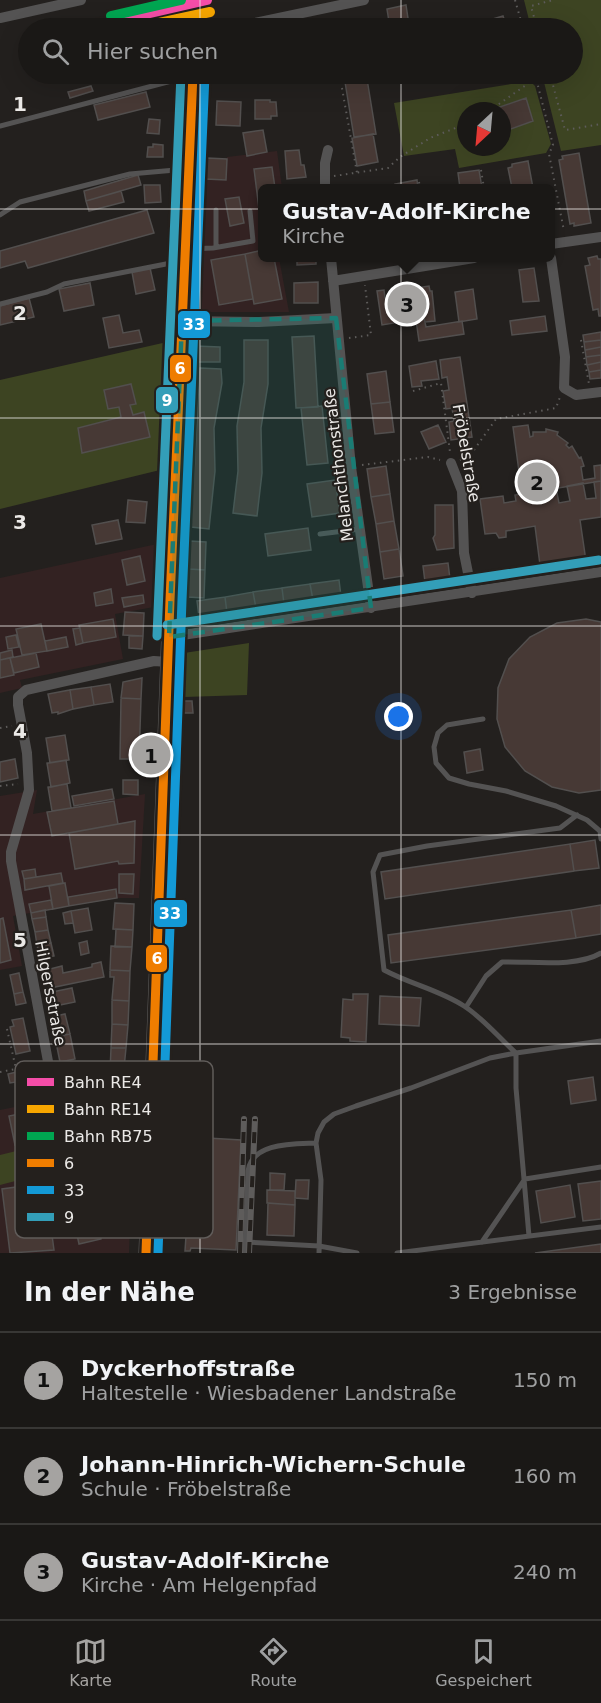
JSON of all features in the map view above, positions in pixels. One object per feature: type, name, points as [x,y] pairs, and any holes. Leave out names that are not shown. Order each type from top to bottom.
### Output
[{"type":"main road","points":[[194,0],[195,18]]},
{"type":"main road","points":[[153,1061],[168,638],[193,84]]},
{"type":"main road","points":[[146,1253],[147,1238]]},
{"type":"street","points":[[0,18],[81,0]]},
{"type":"street","points":[[278,18],[364,0]]},
{"type":"street","points":[[325,183],[325,163],[328,150]]},
{"type":"street","points":[[555,243],[601,237]]},
{"type":"street","name":"Melanchthonstraße","points":[[331,262],[351,466],[371,608]]},
{"type":"street","points":[[333,281],[451,262]]},
{"type":"street","points":[[552,262],[565,357],[564,388],[576,395],[596,393]]},
{"type":"street","points":[[182,321],[259,322],[336,318]]},
{"type":"street","name":"Fröbelstraße","points":[[452,463],[462,491],[464,553],[472,593]]},
{"type":"street","points":[[168,638],[601,572]]},
{"type":"street","name":"Hilgersstraße","points":[[48,1061],[11,861],[11,852],[27,802],[29,782],[27,753],[18,705],[21,694],[26,690],[154,662],[168,662]]},
{"type":"lane","points":[[0,126],[160,84]]},
{"type":"lane","points":[[0,215],[20,202],[130,174],[188,169]]},
{"type":"lane","points":[[216,210],[216,247]]},
{"type":"lane","points":[[0,304],[47,292],[64,284],[171,263],[216,247],[253,241],[250,211]]},
{"type":"lane","points":[[321,534],[360,529]]},
{"type":"lane","points":[[483,720],[447,725],[438,733],[434,747],[436,763],[450,778],[556,806],[587,820],[600,831],[601,839]]},
{"type":"lane","points":[[529,1236],[516,1088],[516,1053],[466,1007],[435,990],[402,979],[384,970],[373,872],[380,855],[427,846],[560,828],[577,815]]},
{"type":"lane","points":[[466,1007],[486,976],[502,962],[566,962],[601,953]]},
{"type":"lane","points":[[319,1250],[321,1180],[316,1143],[324,1122],[334,1114],[490,1058],[601,1041]]},
{"type":"lane","points":[[245,1253],[248,1171],[252,1160],[266,1150],[278,1146],[316,1143]]},
{"type":"lane","points":[[482,1242],[525,1179],[601,1167]]},
{"type":"lane","points":[[397,1253],[601,1227]]},
{"type":"lane","points":[[245,1242],[357,1253]]},
{"type":"lane","points":[[461,1245],[462,1253]]},
{"type":"path","points":[[515,0],[520,18]]},
{"type":"path","points":[[534,18],[531,6],[553,0]]},
{"type":"path","points":[[502,102],[527,84]]},
{"type":"path","points":[[538,84],[553,145],[549,154],[555,184]]},
{"type":"path","points":[[552,84],[565,130],[601,124]]},
{"type":"path","points":[[342,88],[357,173]]},
{"type":"path","points":[[325,183],[357,173],[388,168],[430,138],[457,127]]},
{"type":"path","points":[[481,170],[483,184]]},
{"type":"path","points":[[555,185],[566,242]]},
{"type":"path","points":[[339,339],[372,335],[364,277]]},
{"type":"path","points":[[581,340],[596,393]]},
{"type":"path","name":"Fröbelstraße","points":[[413,391],[441,383],[452,463]]},
{"type":"path","points":[[351,466],[428,457],[452,463],[469,457],[496,419],[556,408],[564,388]]},
{"type":"path","points":[[0,786],[29,782]]},
{"type":"path","points":[[7,1029],[15,1065]]},
{"type":"path","points":[[0,1072],[15,1069]]},
{"type":"highlighted area","points":[[336,318],[371,608],[169,637],[182,321]]},
{"type":"shaded area","points":[[277,151],[281,184],[258,184],[258,262],[280,262],[289,312],[190,312],[193,179],[225,180],[227,157]]},
{"type":"shaded area","points":[[157,544],[154,607],[115,614],[123,659],[20,680],[22,688],[0,693],[0,578]]},
{"type":"shaded area","points":[[37,790],[33,814],[145,794],[139,898],[117,898],[13,916],[22,966],[0,970],[0,796]]},
{"type":"shaded area","points":[[15,1107],[15,1238],[130,1238],[129,1253],[0,1253],[0,1110]]},
{"type":"green space","points":[[524,0],[601,0],[601,145],[561,151],[544,84],[583,84],[583,18],[528,18]]},
{"type":"green space","points":[[511,84],[533,84],[535,86],[551,144],[546,153],[459,168],[455,149],[404,156],[394,103]]},
{"type":"green space","points":[[167,342],[160,470],[0,509],[0,380]]},
{"type":"green space","points":[[249,643],[247,695],[184,697],[184,653]]},
{"type":"green space","points":[[15,1151],[15,1181],[0,1185],[0,1155]]},
{"type":"building","points":[[406,5],[408,18],[388,18],[387,9]]},
{"type":"building","points":[[345,84],[368,84],[376,134],[354,137]]},
{"type":"building","points":[[91,86],[93,91],[70,98],[68,92]]},
{"type":"building","points":[[146,92],[150,107],[98,120],[94,105]]},
{"type":"building","points":[[526,98],[533,121],[511,129],[511,103]]},
{"type":"building","points":[[255,100],[276,102],[277,116],[271,116],[271,119],[255,119]]},
{"type":"building","points":[[217,101],[241,102],[240,126],[216,125]]},
{"type":"building","points":[[149,119],[160,120],[159,134],[147,133]]},
{"type":"building","points":[[263,130],[267,152],[247,156],[243,133]]},
{"type":"building","points":[[373,134],[378,162],[357,166],[352,138]]},
{"type":"building","points":[[153,144],[163,145],[163,157],[147,157],[148,147],[153,147]]},
{"type":"building","points":[[299,150],[301,165],[304,165],[306,177],[287,179],[285,151]]},
{"type":"building","points":[[579,153],[591,223],[574,226],[574,223],[570,224],[559,160],[563,159],[562,156]]},
{"type":"building","points":[[207,158],[227,159],[226,180],[206,179]]},
{"type":"building","points":[[528,161],[532,184],[511,184],[508,168],[512,167],[512,164]]},
{"type":"building","points":[[272,167],[274,184],[258,184],[258,201],[254,169]]},
{"type":"building","points":[[479,170],[481,184],[459,184],[458,173]]},
{"type":"building","points":[[138,175],[141,185],[86,201],[84,191]]},
{"type":"building","points":[[417,180],[418,184],[395,184]]},
{"type":"building","points":[[144,185],[160,185],[161,202],[145,203]]},
{"type":"building","points":[[121,191],[124,202],[89,211],[86,201]]},
{"type":"building","points":[[239,197],[244,223],[230,226],[225,199]]},
{"type":"building","points":[[147,210],[154,233],[28,268],[25,261],[0,268],[0,251]]},
{"type":"building","points":[[258,251],[258,262],[275,262],[282,299],[254,304],[245,254]]},
{"type":"building","points":[[245,254],[253,299],[219,305],[211,260]]},
{"type":"building","points":[[597,256],[601,259],[601,316],[599,316],[598,309],[593,310],[585,266],[590,265],[588,258]]},
{"type":"building","points":[[297,262],[316,262],[316,264],[297,265]]},
{"type":"building","points":[[150,268],[155,290],[136,294],[132,272]]},
{"type":"building","points":[[534,268],[539,301],[523,302],[519,270]]},
{"type":"building","points":[[318,282],[318,303],[294,303],[294,283]]},
{"type":"building","points":[[90,283],[94,305],[64,311],[59,289]]},
{"type":"building","points":[[429,286],[432,291],[435,321],[425,322],[424,318],[382,325],[377,291],[384,290],[385,298],[396,297],[396,291]]},
{"type":"building","points":[[473,289],[477,319],[459,322],[455,292]]},
{"type":"building","points":[[29,298],[34,317],[0,325],[0,306]]},
{"type":"building","points":[[119,315],[123,333],[139,330],[142,342],[109,348],[103,318]]},
{"type":"building","points":[[545,316],[547,331],[512,335],[510,321]]},
{"type":"building","points":[[424,318],[426,327],[462,321],[464,334],[419,341],[416,320]]},
{"type":"building","points":[[601,332],[601,340],[584,342],[583,335]]},
{"type":"building","points":[[314,336],[318,407],[296,408],[292,337]]},
{"type":"building","points":[[244,340],[268,340],[268,384],[261,428],[262,473],[257,516],[233,513],[238,471],[237,426],[244,382]]},
{"type":"building","points":[[601,340],[601,347],[585,350],[584,342]]},
{"type":"building","points":[[195,346],[220,347],[220,362],[195,362]]},
{"type":"building","points":[[601,347],[601,355],[586,357],[585,350]]},
{"type":"building","points":[[601,355],[601,362],[587,365],[586,357]]},
{"type":"building","points":[[460,357],[472,437],[451,440],[449,422],[454,421],[452,408],[446,409],[443,391],[449,390],[447,377],[442,378],[440,360]]},
{"type":"building","points":[[436,361],[439,379],[421,381],[422,386],[412,387],[409,366]]},
{"type":"building","points":[[601,362],[601,370],[589,372],[587,365]]},
{"type":"building","points":[[200,368],[221,369],[222,383],[214,428],[215,471],[209,529],[191,527]]},
{"type":"building","points":[[601,370],[601,378],[590,379],[589,372]]},
{"type":"building","points":[[386,371],[390,402],[371,404],[367,374]]},
{"type":"building","points":[[131,384],[136,404],[130,405],[133,415],[144,412],[150,437],[82,453],[78,428],[121,417],[119,407],[108,409],[104,390]]},
{"type":"building","points":[[390,402],[394,432],[375,434],[371,404]]},
{"type":"building","points":[[322,406],[328,463],[307,465],[301,408]]},
{"type":"building","points":[[438,425],[446,442],[429,449],[421,432]]},
{"type":"building","points":[[528,425],[530,437],[533,436],[533,432],[546,432],[546,429],[558,432],[557,435],[568,443],[566,445],[569,448],[572,446],[579,458],[581,457],[584,466],[581,467],[583,480],[595,478],[594,466],[601,465],[601,481],[522,494],[513,427]]},
{"type":"building","points":[[386,466],[390,494],[371,497],[367,469]]},
{"type":"building","points":[[335,480],[340,513],[312,517],[307,484]]},
{"type":"building","points":[[601,481],[601,517],[580,520],[586,561],[540,565],[535,526],[506,531],[506,537],[499,538],[496,533],[485,534],[480,499],[503,496],[504,503],[516,501],[515,495],[556,488],[559,503],[570,501],[567,486],[583,483],[586,499],[596,498],[594,482]]},
{"type":"building","points":[[390,494],[394,521],[376,524],[371,497]]},
{"type":"building","points":[[128,500],[147,502],[145,523],[126,522]]},
{"type":"building","points":[[435,505],[453,505],[454,548],[437,550],[433,538],[435,535]]},
{"type":"building","points":[[118,520],[122,539],[96,544],[92,525]]},
{"type":"building","points":[[394,521],[399,549],[380,552],[376,524]]},
{"type":"building","points":[[308,528],[311,550],[268,556],[265,534]]},
{"type":"building","points":[[190,541],[206,542],[205,570],[189,569]]},
{"type":"building","points":[[399,549],[403,576],[384,579],[380,552]]},
{"type":"building","points":[[140,556],[145,581],[127,585],[122,560]]},
{"type":"building","points":[[448,563],[450,579],[425,582],[423,566]]},
{"type":"building","points":[[189,569],[205,570],[204,598],[188,597]]},
{"type":"building","points":[[339,580],[341,596],[313,600],[310,584]]},
{"type":"building","points":[[310,584],[313,600],[284,604],[282,588]]},
{"type":"building","points":[[282,588],[284,604],[256,608],[253,592]]},
{"type":"building","points":[[111,589],[113,603],[96,606],[94,593]]},
{"type":"building","points":[[253,592],[256,608],[227,613],[225,597]]},
{"type":"building","points":[[143,595],[144,603],[124,607],[122,598]]},
{"type":"building","points":[[225,597],[227,613],[199,617],[197,601]]},
{"type":"building","points":[[125,612],[144,613],[143,636],[123,635]]},
{"type":"building","points":[[113,619],[116,637],[83,643],[79,625]]},
{"type":"building","points":[[586,619],[601,622],[601,790],[579,793],[552,787],[525,771],[505,747],[497,719],[498,688],[509,659],[530,637],[557,623]]},
{"type":"building","points":[[41,624],[47,651],[22,655],[16,629]]},
{"type":"building","points":[[80,628],[83,643],[76,645],[73,629]]},
{"type":"building","points":[[16,635],[19,647],[8,649],[6,637]]},
{"type":"building","points":[[129,636],[143,636],[142,649],[129,648]]},
{"type":"building","points":[[66,637],[68,647],[47,651],[45,641]]},
{"type":"building","points":[[12,650],[13,657],[0,660],[0,653]]},
{"type":"building","points":[[36,653],[39,667],[14,673],[10,658]]},
{"type":"building","points":[[10,658],[14,675],[0,678],[0,660]]},
{"type":"building","points":[[142,678],[141,699],[121,698],[123,682]]},
{"type":"building","points":[[110,684],[113,702],[94,705],[91,687]]},
{"type":"building","points":[[91,687],[94,705],[73,709],[70,690]]},
{"type":"building","points":[[70,690],[73,709],[58,714],[58,712],[52,713],[48,694]]},
{"type":"building","points":[[121,698],[141,699],[139,759],[120,759]]},
{"type":"building","points":[[183,701],[192,701],[193,713],[183,713]]},
{"type":"building","points":[[65,735],[69,760],[50,763],[46,738]]},
{"type":"building","points":[[480,749],[483,770],[467,773],[464,752]]},
{"type":"building","points":[[15,759],[18,778],[0,782],[0,762]]},
{"type":"building","points":[[66,760],[70,783],[51,787],[47,763]]},
{"type":"building","points":[[123,780],[138,780],[138,795],[123,794]]},
{"type":"building","points":[[67,784],[71,808],[52,811],[48,787]]},
{"type":"building","points":[[112,789],[114,799],[74,806],[72,796]]},
{"type":"building","points":[[114,801],[118,824],[52,836],[47,812]]},
{"type":"building","points":[[135,821],[134,863],[119,864],[118,861],[75,869],[69,833]]},
{"type":"building","points":[[595,840],[599,868],[574,871],[570,844]]},
{"type":"building","points":[[570,844],[574,871],[385,899],[381,872]]},
{"type":"building","points":[[35,869],[36,877],[24,879],[22,871]]},
{"type":"building","points":[[61,873],[63,883],[25,890],[24,879]]},
{"type":"building","points":[[119,874],[134,874],[133,894],[119,893]]},
{"type":"building","points":[[65,883],[69,906],[53,909],[49,886]]},
{"type":"building","points":[[116,889],[117,898],[69,906],[68,897]]},
{"type":"building","points":[[51,900],[53,909],[31,913],[29,904]]},
{"type":"building","points":[[115,903],[134,904],[133,930],[113,929]]},
{"type":"building","points":[[601,905],[601,934],[576,938],[571,910]]},
{"type":"building","points":[[88,908],[92,930],[75,933],[71,911]]},
{"type":"building","points":[[45,910],[46,917],[32,919],[31,913]]},
{"type":"building","points":[[571,910],[576,938],[391,963],[388,935]]},
{"type":"building","points":[[71,911],[73,923],[65,924],[63,913]]},
{"type":"building","points":[[46,917],[48,930],[35,932],[32,919]]},
{"type":"building","points":[[3,918],[11,960],[0,963],[0,919]]},
{"type":"building","points":[[116,929],[133,930],[132,947],[115,947]]},
{"type":"building","points":[[48,930],[51,943],[37,945],[35,932]]},
{"type":"building","points":[[87,941],[89,953],[81,955],[79,943]]},
{"type":"building","points":[[51,943],[54,956],[40,959],[37,945]]},
{"type":"building","points":[[111,946],[132,947],[130,971],[110,970]]},
{"type":"building","points":[[101,962],[104,977],[50,988],[46,970],[62,966],[63,973],[92,967],[92,964]]},
{"type":"building","points":[[110,970],[130,971],[129,1001],[112,1000],[114,977],[110,977]]},
{"type":"building","points":[[19,973],[23,992],[14,994],[10,975]]},
{"type":"building","points":[[72,988],[75,1002],[50,1007],[47,993]]},
{"type":"building","points":[[23,992],[26,1003],[16,1005],[14,994]]},
{"type":"building","points":[[353,994],[368,994],[366,1042],[350,1041],[350,1038],[341,1037],[343,999],[353,1000]]},
{"type":"building","points":[[380,996],[421,998],[419,1026],[379,1024]]},
{"type":"building","points":[[112,1000],[129,1001],[128,1025],[112,1024]]},
{"type":"building","points":[[65,1014],[70,1034],[55,1037],[51,1017]]},
{"type":"building","points":[[23,1018],[30,1051],[16,1054],[10,1027],[14,1026],[12,1020]]},
{"type":"building","points":[[112,1024],[128,1025],[126,1048],[111,1048]]},
{"type":"building","points":[[70,1034],[75,1059],[60,1061],[55,1037]]},
{"type":"building","points":[[111,1048],[126,1048],[125,1061],[110,1061]]},
{"type":"building","points":[[15,1072],[15,1082],[10,1083],[8,1074]]},
{"type":"building","points":[[593,1077],[596,1100],[571,1104],[568,1081]]},
{"type":"building","points":[[15,1115],[15,1145],[9,1116]]},
{"type":"building","points":[[213,1138],[241,1140],[236,1250],[191,1248],[190,1251],[185,1251],[186,1238],[213,1238]]},
{"type":"building","points":[[270,1173],[285,1174],[284,1190],[270,1190]]},
{"type":"building","points":[[296,1180],[309,1180],[308,1199],[295,1198]]},
{"type":"building","points":[[601,1181],[601,1219],[583,1221],[578,1184]]},
{"type":"building","points":[[570,1185],[575,1217],[541,1223],[536,1191]]},
{"type":"building","points":[[15,1187],[15,1238],[52,1238],[54,1250],[10,1253],[2,1189]]},
{"type":"building","points":[[267,1190],[295,1191],[295,1205],[267,1203]]},
{"type":"building","points":[[268,1203],[295,1205],[294,1236],[267,1235]]},
{"type":"building","points":[[78,1238],[101,1238],[101,1239],[79,1244]]},
{"type":"building","points":[[601,1244],[601,1253],[535,1253]]},
{"type":"railway","points":[[240,1253],[244,1119]]},
{"type":"railway","points":[[249,1253],[255,1119]]},
{"type":"rail line","name":"RB75","points":[[111,16],[181,0]]},
{"type":"rail line","name":"RE4","points":[[129,18],[207,0]]},
{"type":"rail line","name":"RE14","points":[[182,18],[210,12]]},
{"type":"transit line","name":"9","points":[[157,636],[181,84]]},
{"type":"transit line","name":"6","points":[[153,1061],[193,84]]},
{"type":"transit line","name":"33","points":[[165,1061],[205,84]]},
{"type":"transit line","name":"9","points":[[167,625],[599,560]]},
{"type":"transit line","name":"6","points":[[146,1253],[147,1238]]},
{"type":"transit line","name":"33","points":[[158,1253],[159,1238]]},
{"type":"place","name":"Gustav-Adolf-Kirche","points":[[407,304]]},
{"type":"place","name":"Johann-Hinrich-Wichern-Schule","points":[[537,482]]},
{"type":"place","name":"Dyckerhoffstraße","points":[[151,755]]}]
